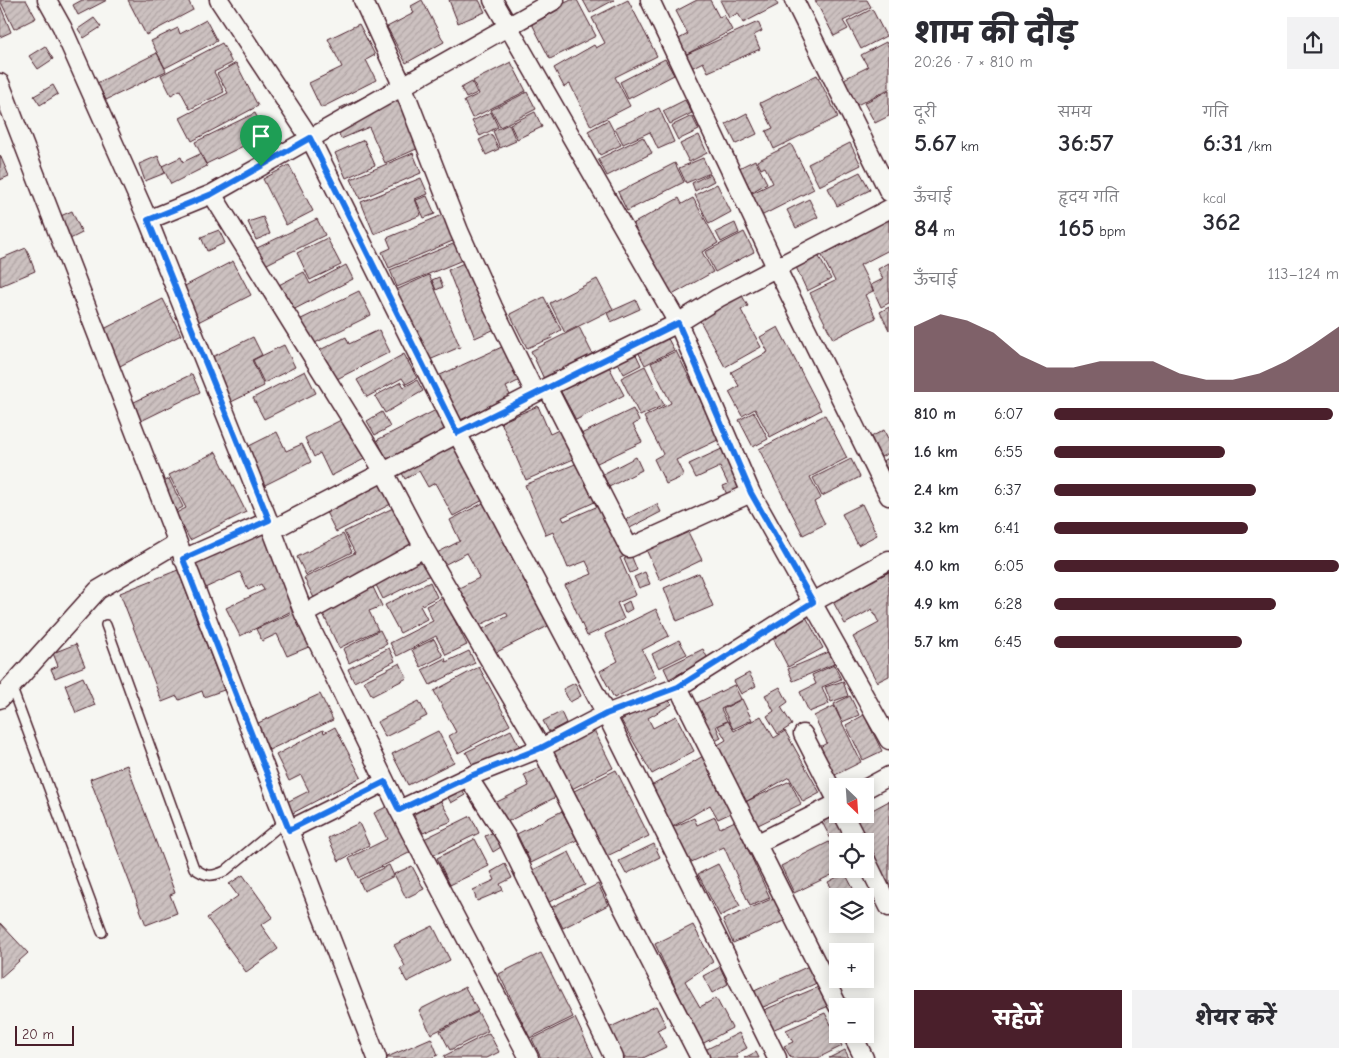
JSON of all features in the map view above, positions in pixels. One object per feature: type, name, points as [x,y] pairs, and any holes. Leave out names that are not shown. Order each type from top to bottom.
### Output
[{"type":"street","points":[[47,0],[62,27],[148,220],[271,525],[304,614],[399,810],[529,1058]]},
{"type":"street","points":[[219,0],[310,138],[457,433],[606,714],[777,1058]]},
{"type":"street","points":[[363,0],[403,87],[459,231],[493,307],[629,548],[751,493]]},
{"type":"street","points":[[493,0],[678,323],[751,493],[889,740]]},
{"type":"street","points":[[148,220],[212,194],[555,0]]},
{"type":"street","points":[[650,0],[776,267],[889,496]]},
{"type":"street","points":[[794,0],[889,192]]},
{"type":"street","points":[[0,83],[377,1058]]},
{"type":"street","points":[[212,194],[384,472],[424,548],[541,748],[700,1058]]},
{"type":"street","points":[[6,693],[98,590],[180,551],[271,525],[384,472],[541,390],[678,323],[718,298],[889,209]]},
{"type":"street","points":[[304,614],[424,548]]},
{"type":"street","points":[[399,810],[468,777],[541,748],[606,714],[678,687],[813,602],[889,560]]},
{"type":"street","points":[[678,687],[834,998]]},
{"type":"street","points":[[803,734],[829,785]]},
{"type":"street","points":[[874,784],[889,776]]},
{"type":"street","points":[[468,777],[507,838],[614,1058]]},
{"type":"street","points":[[287,826],[385,782]]},
{"type":"street","points":[[756,844],[829,808]]},
{"type":"street","points":[[874,876],[889,906]]},
{"type":"street","points":[[856,1043],[864,1058]]},
{"type":"lane","points":[[106,625],[194,868],[204,876],[214,876],[225,871],[287,826]]},
{"type":"lane","points":[[6,693],[102,932]]},
{"type":"building","points":[[0,0],[26,0],[36,18],[14,29]]},
{"type":"building","points":[[82,0],[107,0],[78,15],[73,5]]},
{"type":"building","points":[[128,0],[188,0],[193,10],[146,35]]},
{"type":"building","points":[[422,0],[444,42],[406,63],[387,27],[414,13],[411,6]]},
{"type":"building","points":[[449,0],[479,0],[485,12],[458,23]]},
{"type":"building","points":[[571,0],[577,0],[596,36],[550,59],[530,20]]},
{"type":"building","points":[[583,0],[614,0],[590,13]]},
{"type":"building","points":[[628,0],[657,56],[615,77],[630,106],[591,126],[570,84],[564,87],[554,68],[594,45],[596,48],[605,43],[592,18]]},
{"type":"building","points":[[697,0],[710,0],[719,17],[724,15],[732,30],[683,56],[675,41],[688,34],[676,11]]},
{"type":"building","points":[[720,0],[775,0],[778,5],[743,23],[738,13],[729,18]]},
{"type":"building","points":[[815,0],[867,0],[871,7],[843,21],[848,29],[834,36]]},
{"type":"building","points":[[0,5],[11,32],[0,37]]},
{"type":"building","points":[[872,9],[886,36],[861,49],[847,22]]},
{"type":"building","points":[[94,18],[101,27],[84,38],[78,29]]},
{"type":"building","points":[[206,20],[217,41],[165,68],[151,41],[178,28],[180,34]]},
{"type":"building","points":[[758,22],[762,31],[754,35],[760,49],[708,72],[703,62],[691,68],[685,55]]},
{"type":"building","points":[[359,24],[375,55],[366,60],[376,80],[321,108],[309,83],[342,67],[328,39]]},
{"type":"building","points":[[886,42],[889,48],[889,89],[855,106],[842,80],[868,67],[861,55]]},
{"type":"building","points":[[222,43],[232,63],[214,72],[224,92],[190,109],[180,90],[171,95],[161,75]]},
{"type":"building","points":[[45,46],[53,59],[38,69],[29,56]]},
{"type":"building","points":[[157,53],[166,71],[106,100],[97,83]]},
{"type":"building","points":[[665,59],[674,75],[628,99],[620,82]]},
{"type":"building","points":[[511,62],[526,91],[472,118],[464,101],[479,94],[473,81]]},
{"type":"building","points":[[236,63],[258,106],[192,141],[180,118],[228,93],[217,74]]},
{"type":"building","points":[[817,75],[838,117],[774,149],[766,131],[773,128],[760,103]]},
{"type":"building","points":[[472,82],[477,93],[466,98],[461,88]]},
{"type":"building","points":[[392,84],[421,147],[385,163],[369,127],[341,139],[337,129],[348,124],[340,108]]},
{"type":"building","points":[[53,85],[58,94],[40,105],[34,96]]},
{"type":"building","points":[[889,90],[889,116],[875,123],[864,103]]},
{"type":"building","points":[[527,92],[536,109],[500,127],[491,110]]},
{"type":"building","points":[[685,100],[692,113],[670,124],[663,111]]},
{"type":"building","points":[[659,108],[674,142],[658,149],[650,132],[623,144],[615,128]]},
{"type":"building","points":[[491,112],[498,127],[480,136],[472,121]]},
{"type":"building","points":[[535,112],[542,127],[517,139],[510,124]]},
{"type":"building","points":[[255,113],[266,135],[206,164],[195,142]]},
{"type":"building","points":[[747,113],[757,134],[736,144],[726,124]]},
{"type":"building","points":[[692,116],[699,130],[678,140],[671,126]]},
{"type":"building","points":[[608,120],[621,145],[600,155],[588,131]]},
{"type":"building","points":[[509,124],[516,141],[500,148],[493,131]]},
{"type":"building","points":[[491,134],[499,149],[486,155],[479,140]]},
{"type":"building","points":[[699,135],[707,153],[689,162],[680,144]]},
{"type":"building","points":[[643,137],[652,153],[607,176],[598,159]]},
{"type":"building","points":[[364,140],[375,165],[346,178],[335,153]]},
{"type":"building","points":[[850,143],[861,165],[819,186],[808,164]]},
{"type":"building","points":[[791,144],[814,189],[761,216],[750,194],[773,183],[765,167],[761,169],[757,161]]},
{"type":"building","points":[[413,153],[421,173],[360,199],[351,179]]},
{"type":"building","points":[[200,154],[207,166],[171,184],[162,166],[181,157],[183,162]]},
{"type":"building","points":[[0,155],[9,176],[0,180]]},
{"type":"building","points":[[158,156],[165,173],[145,181],[139,164]]},
{"type":"building","points":[[703,158],[710,173],[686,183],[679,168]]},
{"type":"building","points":[[755,160],[767,183],[752,192],[739,168]]},
{"type":"building","points":[[675,163],[684,182],[627,211],[618,192]]},
{"type":"building","points":[[289,165],[313,211],[286,225],[263,179]]},
{"type":"building","points":[[860,172],[870,190],[837,206],[828,188]]},
{"type":"building","points":[[710,174],[714,181],[695,191],[692,183]]},
{"type":"building","points":[[421,178],[428,194],[415,199],[421,215],[374,234],[361,202]]},
{"type":"building","points":[[717,184],[731,212],[709,224],[695,195]]},
{"type":"building","points":[[427,196],[435,214],[424,218],[416,200]]},
{"type":"building","points":[[679,198],[682,204],[693,198],[718,243],[702,252],[713,272],[665,299],[629,226]]},
{"type":"building","points":[[809,199],[818,217],[796,228],[787,210]]},
{"type":"building","points":[[72,211],[82,233],[66,241],[56,218]]},
{"type":"building","points":[[445,214],[455,240],[389,268],[382,252],[391,248],[387,238]]},
{"type":"building","points":[[263,217],[270,234],[256,240],[248,222]]},
{"type":"building","points":[[889,218],[889,250],[860,265],[873,291],[865,295],[876,318],[833,339],[810,293],[835,281],[820,252]]},
{"type":"building","points":[[317,219],[325,235],[261,267],[253,250]]},
{"type":"building","points":[[735,223],[739,233],[721,242],[716,232]]},
{"type":"building","points":[[219,230],[225,243],[207,251],[201,237]]},
{"type":"building","points":[[744,232],[754,252],[715,272],[705,252]]},
{"type":"building","points":[[327,238],[341,265],[310,280],[297,253]]},
{"type":"building","points":[[458,242],[465,259],[397,287],[390,270]]},
{"type":"building","points":[[26,248],[35,271],[0,286],[0,259]]},
{"type":"building","points":[[818,255],[831,279],[807,291],[796,267]]},
{"type":"building","points":[[233,261],[251,295],[196,323],[179,289]]},
{"type":"building","points":[[466,262],[495,329],[475,338],[448,270]]},
{"type":"building","points":[[889,263],[889,303],[881,307],[871,285],[883,279],[878,269]]},
{"type":"building","points":[[346,265],[353,279],[287,313],[273,288],[304,272],[310,284]]},
{"type":"building","points":[[429,275],[460,347],[427,361],[396,290]]},
{"type":"building","points":[[439,277],[443,287],[436,290],[432,280]]},
{"type":"building","points":[[597,279],[613,309],[565,333],[550,303]]},
{"type":"building","points":[[359,291],[371,315],[309,346],[297,321]]},
{"type":"building","points":[[741,294],[748,306],[741,310],[761,347],[725,367],[698,317]]},
{"type":"building","points":[[544,297],[561,330],[551,336],[552,338],[527,348],[510,314]]},
{"type":"building","points":[[163,299],[181,335],[116,368],[98,332]]},
{"type":"building","points":[[636,300],[640,309],[611,322],[607,313]]},
{"type":"building","points":[[889,307],[889,330],[880,312]]},
{"type":"building","points":[[579,327],[593,355],[544,379],[531,351]]},
{"type":"building","points":[[778,327],[821,410],[770,437],[755,409],[742,416],[729,392],[739,386],[731,372],[768,352],[760,337]]},
{"type":"building","points":[[379,330],[390,352],[333,381],[318,351],[346,337],[349,344]]},
{"type":"building","points":[[665,333],[674,350],[645,365],[636,348]]},
{"type":"building","points":[[253,337],[262,355],[252,360],[264,386],[227,404],[206,360]]},
{"type":"building","points":[[284,345],[295,367],[264,383],[253,360]]},
{"type":"building","points":[[504,346],[520,380],[506,387],[511,397],[458,421],[438,376]]},
{"type":"building","points":[[632,346],[641,365],[624,374],[614,355]]},
{"type":"building","points":[[676,351],[720,439],[676,460],[684,476],[666,484],[654,459],[663,454],[644,417],[671,403],[651,363]]},
{"type":"building","points":[[404,354],[417,378],[406,384],[402,378],[367,397],[357,380]]},
{"type":"building","points":[[606,361],[624,395],[576,420],[558,386]]},
{"type":"building","points":[[645,366],[664,405],[640,416],[621,378]]},
{"type":"building","points":[[305,371],[316,393],[264,419],[253,398]]},
{"type":"building","points":[[192,374],[200,392],[139,422],[130,404]]},
{"type":"building","points":[[417,380],[423,391],[385,413],[375,396],[401,382],[404,387]]},
{"type":"building","points":[[538,406],[550,434],[565,427],[578,457],[526,480],[501,422]]},
{"type":"building","points":[[438,409],[450,433],[390,465],[377,440]]},
{"type":"building","points":[[633,409],[639,421],[633,425],[642,442],[595,464],[581,434]]},
{"type":"building","points":[[382,412],[390,427],[375,435],[367,421]]},
{"type":"building","points":[[754,412],[768,439],[753,447],[739,420]]},
{"type":"building","points":[[825,415],[847,458],[810,477],[821,498],[814,502],[825,524],[803,535],[759,449]]},
{"type":"building","points":[[347,417],[368,457],[331,476],[320,453],[314,457],[305,438]]},
{"type":"building","points":[[884,430],[889,441],[889,453],[881,457],[871,437]]},
{"type":"building","points":[[277,432],[286,451],[302,444],[311,462],[263,486],[247,447]]},
{"type":"building","points":[[454,437],[487,498],[453,516],[435,483],[428,487],[419,471],[405,479],[399,467]]},
{"type":"building","points":[[726,447],[747,494],[730,501],[723,486],[728,484],[720,467],[696,478],[689,464]]},
{"type":"building","points":[[216,452],[246,512],[190,540],[176,513],[186,508],[169,475]]},
{"type":"building","points":[[636,457],[642,470],[609,487],[603,474]]},
{"type":"building","points":[[889,458],[889,473],[883,461]]},
{"type":"building","points":[[851,459],[860,477],[822,496],[813,478]]},
{"type":"building","points":[[580,462],[597,501],[562,517],[564,521],[605,503],[628,555],[620,558],[636,595],[617,603],[624,619],[587,636],[565,585],[592,574],[586,561],[568,568],[553,532],[546,535],[525,485]]},
{"type":"building","points":[[169,479],[183,507],[172,513],[158,485]]},
{"type":"building","points":[[380,479],[393,503],[336,532],[324,508]]},
{"type":"building","points":[[489,500],[552,624],[493,654],[481,630],[508,616],[506,612],[474,628],[455,590],[479,578],[467,553],[440,567],[433,555],[460,541],[450,520]]},
{"type":"building","points":[[657,504],[661,512],[626,530],[622,521]]},
{"type":"building","points":[[862,504],[877,535],[858,545],[842,514]]},
{"type":"building","points":[[393,508],[414,551],[315,600],[304,578],[355,553],[344,532]]},
{"type":"building","points":[[685,526],[702,560],[660,580],[644,545]]},
{"type":"building","points":[[261,529],[298,608],[240,636],[226,608],[264,590],[261,584],[248,590],[240,572],[205,588],[193,561]]},
{"type":"building","points":[[343,534],[352,552],[306,575],[297,557]]},
{"type":"building","points":[[631,555],[637,570],[630,573],[624,559]]},
{"type":"building","points":[[423,557],[432,574],[383,599],[374,581]]},
{"type":"building","points":[[178,570],[224,690],[204,697],[202,691],[179,700],[177,696],[162,702],[120,593]]},
{"type":"building","points":[[645,572],[650,584],[639,588],[634,577]]},
{"type":"building","points":[[889,572],[889,676],[877,682],[853,637],[879,623],[872,609],[845,624],[830,596],[856,582],[859,588]]},
{"type":"building","points":[[699,573],[713,606],[677,621],[664,588]]},
{"type":"building","points":[[430,582],[437,597],[420,606],[427,619],[400,633],[385,605]]},
{"type":"building","points":[[371,583],[382,606],[369,611],[378,630],[339,648],[320,607]]},
{"type":"building","points":[[443,597],[467,645],[446,655],[436,636],[397,656],[390,643],[433,621],[426,606]]},
{"type":"building","points":[[629,601],[632,609],[625,613],[622,605]]},
{"type":"building","points":[[656,609],[669,636],[642,650],[656,677],[614,698],[600,671],[618,661],[605,634]]},
{"type":"building","points":[[296,611],[311,646],[287,656],[277,634],[262,641],[256,629]]},
{"type":"building","points":[[805,615],[823,648],[788,667],[771,634]]},
{"type":"building","points":[[380,630],[387,644],[349,663],[343,649]]},
{"type":"building","points":[[434,639],[443,656],[421,667],[412,650]]},
{"type":"building","points":[[679,640],[687,654],[659,668],[652,654]]},
{"type":"building","points":[[76,644],[85,666],[55,678],[51,669],[58,666],[53,653]]},
{"type":"building","points":[[389,648],[395,661],[354,682],[348,669]]},
{"type":"building","points":[[703,649],[708,659],[669,679],[664,668]]},
{"type":"building","points":[[469,651],[475,663],[430,685],[422,670],[445,658],[446,662]]},
{"type":"building","points":[[829,652],[834,664],[793,681],[788,669]]},
{"type":"building","points":[[400,663],[407,678],[372,696],[364,681]]},
{"type":"building","points":[[834,665],[841,679],[822,687],[829,704],[809,712],[800,692],[816,684],[812,675]]},
{"type":"building","points":[[479,667],[510,725],[458,753],[449,736],[456,732],[434,691]]},
{"type":"building","points":[[749,673],[756,686],[741,694],[734,681]]},
{"type":"building","points":[[83,677],[95,705],[76,713],[65,685]]},
{"type":"building","points":[[843,681],[848,696],[831,702],[825,687]]},
{"type":"building","points":[[575,683],[581,696],[570,702],[563,689]]},
{"type":"building","points":[[734,685],[741,699],[721,709],[727,721],[716,726],[721,738],[709,744],[691,706]]},
{"type":"building","points":[[780,687],[788,702],[781,707],[792,725],[778,734],[767,716],[774,711],[765,695]]},
{"type":"building","points":[[320,694],[333,720],[269,750],[256,724]]},
{"type":"building","points":[[850,696],[859,715],[842,722],[834,704]]},
{"type":"building","points":[[665,697],[672,704],[648,718],[653,728],[676,716],[694,751],[652,774],[621,720]]},
{"type":"building","points":[[742,699],[752,720],[733,729],[723,709]]},
{"type":"building","points":[[419,701],[427,716],[385,737],[377,722]]},
{"type":"building","points":[[834,706],[861,762],[831,777],[816,749],[827,743],[814,716]]},
{"type":"building","points":[[561,712],[566,723],[549,732],[543,721]]},
{"type":"building","points":[[864,715],[882,751],[863,760],[846,725]]},
{"type":"building","points":[[761,716],[774,738],[785,731],[820,793],[803,802],[789,777],[742,804],[711,749],[726,740],[718,726],[728,721],[734,731]]},
{"type":"building","points":[[591,724],[613,768],[568,791],[547,750]]},
{"type":"building","points":[[335,727],[361,777],[291,814],[285,803],[309,791],[301,775],[289,781],[276,755],[323,730],[324,733]]},
{"type":"building","points":[[511,730],[521,749],[476,771],[466,752]]},
{"type":"building","points":[[438,731],[454,762],[408,785],[392,754]]},
{"type":"building","points":[[705,755],[720,783],[716,786],[731,813],[718,819],[710,805],[669,829],[646,789]]},
{"type":"building","points":[[127,765],[175,893],[170,895],[177,913],[146,925],[90,779]]},
{"type":"building","points":[[541,767],[556,797],[503,824],[493,804],[529,786],[524,775]]},
{"type":"building","points":[[616,770],[649,836],[607,856],[574,791]]},
{"type":"building","points":[[790,781],[801,804],[754,827],[743,803]]},
{"type":"building","points":[[460,785],[465,795],[451,803],[445,792]]},
{"type":"building","points":[[439,798],[452,821],[423,833],[412,811]]},
{"type":"building","points":[[889,801],[889,896],[874,867],[874,833],[859,833],[851,823],[874,823],[874,809]]},
{"type":"building","points":[[388,806],[411,852],[358,878],[349,858],[387,839],[374,813]]},
{"type":"building","points":[[562,811],[577,840],[531,863],[517,834]]},
{"type":"building","points":[[471,816],[479,833],[432,856],[424,839]]},
{"type":"building","points":[[829,816],[829,823],[842,823],[847,833],[829,833],[829,836],[821,820]]},
{"type":"building","points":[[715,817],[720,828],[735,821],[770,898],[750,906],[724,847],[687,864],[671,828],[694,818],[697,825]]},
{"type":"building","points":[[359,823],[369,845],[339,861],[328,838]]},
{"type":"building","points":[[494,832],[501,847],[493,852],[485,836]]},
{"type":"building","points":[[475,839],[489,866],[450,885],[437,858]]},
{"type":"building","points":[[829,842],[829,876],[794,893],[781,866]]},
{"type":"building","points":[[654,844],[660,857],[626,874],[619,861]]},
{"type":"building","points":[[569,852],[585,885],[549,902],[533,870]]},
{"type":"building","points":[[505,864],[512,878],[500,884],[503,890],[477,901],[473,890],[495,880],[491,872]]},
{"type":"building","points":[[718,864],[740,906],[720,916],[698,874]]},
{"type":"building","points":[[389,865],[394,876],[364,891],[359,880]]},
{"type":"building","points":[[412,866],[424,889],[406,898],[394,874]]},
{"type":"building","points":[[243,875],[273,917],[261,925],[278,949],[246,972],[207,918],[238,896],[229,884]]},
{"type":"building","points":[[836,878],[848,878],[853,888],[832,888],[828,882]]},
{"type":"building","points":[[598,884],[608,905],[563,928],[552,907]]},
{"type":"building","points":[[776,897],[786,920],[733,943],[723,920]]},
{"type":"building","points":[[0,923],[28,953],[0,978]]},
{"type":"building","points":[[693,925],[713,962],[685,981],[700,1007],[716,998],[732,1028],[702,1044],[655,944]]},
{"type":"building","points":[[433,926],[450,960],[407,982],[400,969],[405,966],[394,945]]},
{"type":"building","points":[[541,953],[573,1017],[530,1038],[499,974]]},
{"type":"building","points":[[811,965],[819,982],[759,1009],[752,992]]},
{"type":"building","points":[[720,967],[728,984],[712,993],[703,976]]},
{"type":"building","points":[[823,985],[829,1000],[829,1006],[772,1030],[764,1010]]},
{"type":"building","points":[[465,987],[478,1011],[431,1034],[419,1010]]},
{"type":"building","points":[[656,1006],[666,1026],[657,1030],[666,1047],[643,1058],[615,1058],[602,1031]]},
{"type":"building","points":[[478,1012],[488,1031],[450,1050],[440,1031]]},
{"type":"building","points":[[825,1013],[829,1021],[829,1043],[840,1043],[842,1046],[818,1058],[791,1058],[784,1046],[793,1042],[786,1030]]},
{"type":"building","points":[[575,1018],[594,1058],[541,1058],[532,1039]]},
{"type":"building","points":[[489,1033],[499,1052],[487,1058],[445,1058],[444,1056]]},
{"type":"building","points":[[739,1033],[747,1048],[736,1054],[738,1058],[697,1058],[695,1055]]},
{"type":"building","points":[[431,1038],[438,1055],[431,1058],[385,1058]]},
{"type":"building","points":[[845,1050],[849,1058],[829,1058]]},
{"type":"building","points":[[756,1052],[759,1058],[744,1058]]},
{"type":"route","points":[[310,138],[457,433],[678,323],[751,493],[813,602],[678,687],[606,714],[541,748],[468,777],[399,810],[385,782],[289,830],[183,559],[269,520],[148,220],[212,194],[261,166],[310,138]]}]
